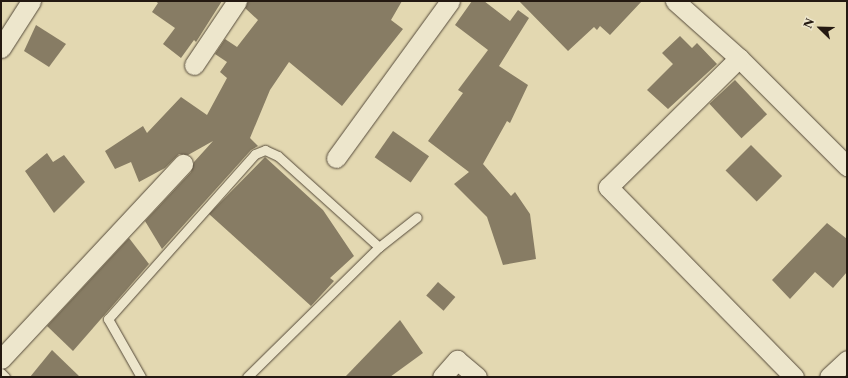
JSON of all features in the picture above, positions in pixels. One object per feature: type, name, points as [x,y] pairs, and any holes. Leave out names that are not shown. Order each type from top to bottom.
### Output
[{"type":"street","points":[[1,48],[30,1]]},
{"type":"street","points":[[194,65],[237,1]]},
{"type":"street","points":[[336,158],[450,1]]},
{"type":"street","points":[[675,1],[739,58],[847,166]]},
{"type":"street","points":[[739,58],[608,187],[794,377]]},
{"type":"street","points":[[1,359],[182,164]]},
{"type":"street","points":[[442,377],[457,360],[477,377]]},
{"type":"street","points":[[829,377],[847,360]]},
{"type":"lane","points":[[141,377],[108,318],[255,154],[265,150],[278,156],[379,247]]},
{"type":"lane","points":[[247,377],[379,247],[417,217]]},
{"type":"lane","points":[[1,373],[5,377]]},
{"type":"building","points":[[155,1],[222,1],[196,42],[194,40],[181,58],[163,44],[175,28],[152,12],[158,3]]},
{"type":"building","points":[[248,1],[402,1],[391,20],[403,29],[342,106],[289,62],[270,90],[250,138],[258,146],[251,150],[162,249],[145,221],[191,172],[194,162],[213,141],[188,155],[179,154],[165,168],[139,182],[131,162],[115,169],[105,151],[143,126],[147,133],[181,97],[207,115],[227,78],[220,72],[227,62],[215,54],[225,39],[237,47],[258,20],[245,8]]},
{"type":"building","points":[[472,1],[484,1],[510,21],[518,10],[529,18],[499,66],[528,85],[510,123],[507,121],[483,164],[511,196],[515,192],[530,214],[536,259],[503,265],[487,217],[454,184],[469,172],[428,141],[463,93],[458,90],[488,50],[455,25]]},
{"type":"building","points":[[519,1],[642,1],[610,35],[600,26],[597,30],[594,27],[568,51]]},
{"type":"building","points":[[36,25],[66,44],[49,67],[24,51]]},
{"type":"building","points":[[680,36],[692,48],[697,43],[717,64],[668,109],[647,90],[673,64],[662,53]]},
{"type":"building","points":[[735,80],[767,114],[741,138],[709,104]]},
{"type":"building","points":[[393,131],[429,156],[411,182],[375,157]]},
{"type":"building","points":[[751,145],[782,176],[757,202],[726,170]]},
{"type":"building","points":[[47,153],[53,162],[64,155],[85,182],[54,213],[25,171]]},
{"type":"building","points":[[265,157],[323,210],[354,256],[330,278],[334,281],[311,306],[209,214]]},
{"type":"building","points":[[827,223],[847,239],[847,272],[833,288],[815,272],[790,299],[772,280]]},
{"type":"building","points":[[129,238],[149,264],[73,351],[47,326]]},
{"type":"building","points":[[438,282],[455,297],[444,311],[426,296]]},
{"type":"building","points":[[400,320],[423,353],[390,377],[345,377]]},
{"type":"building","points":[[52,350],[80,377],[30,377]]}]
